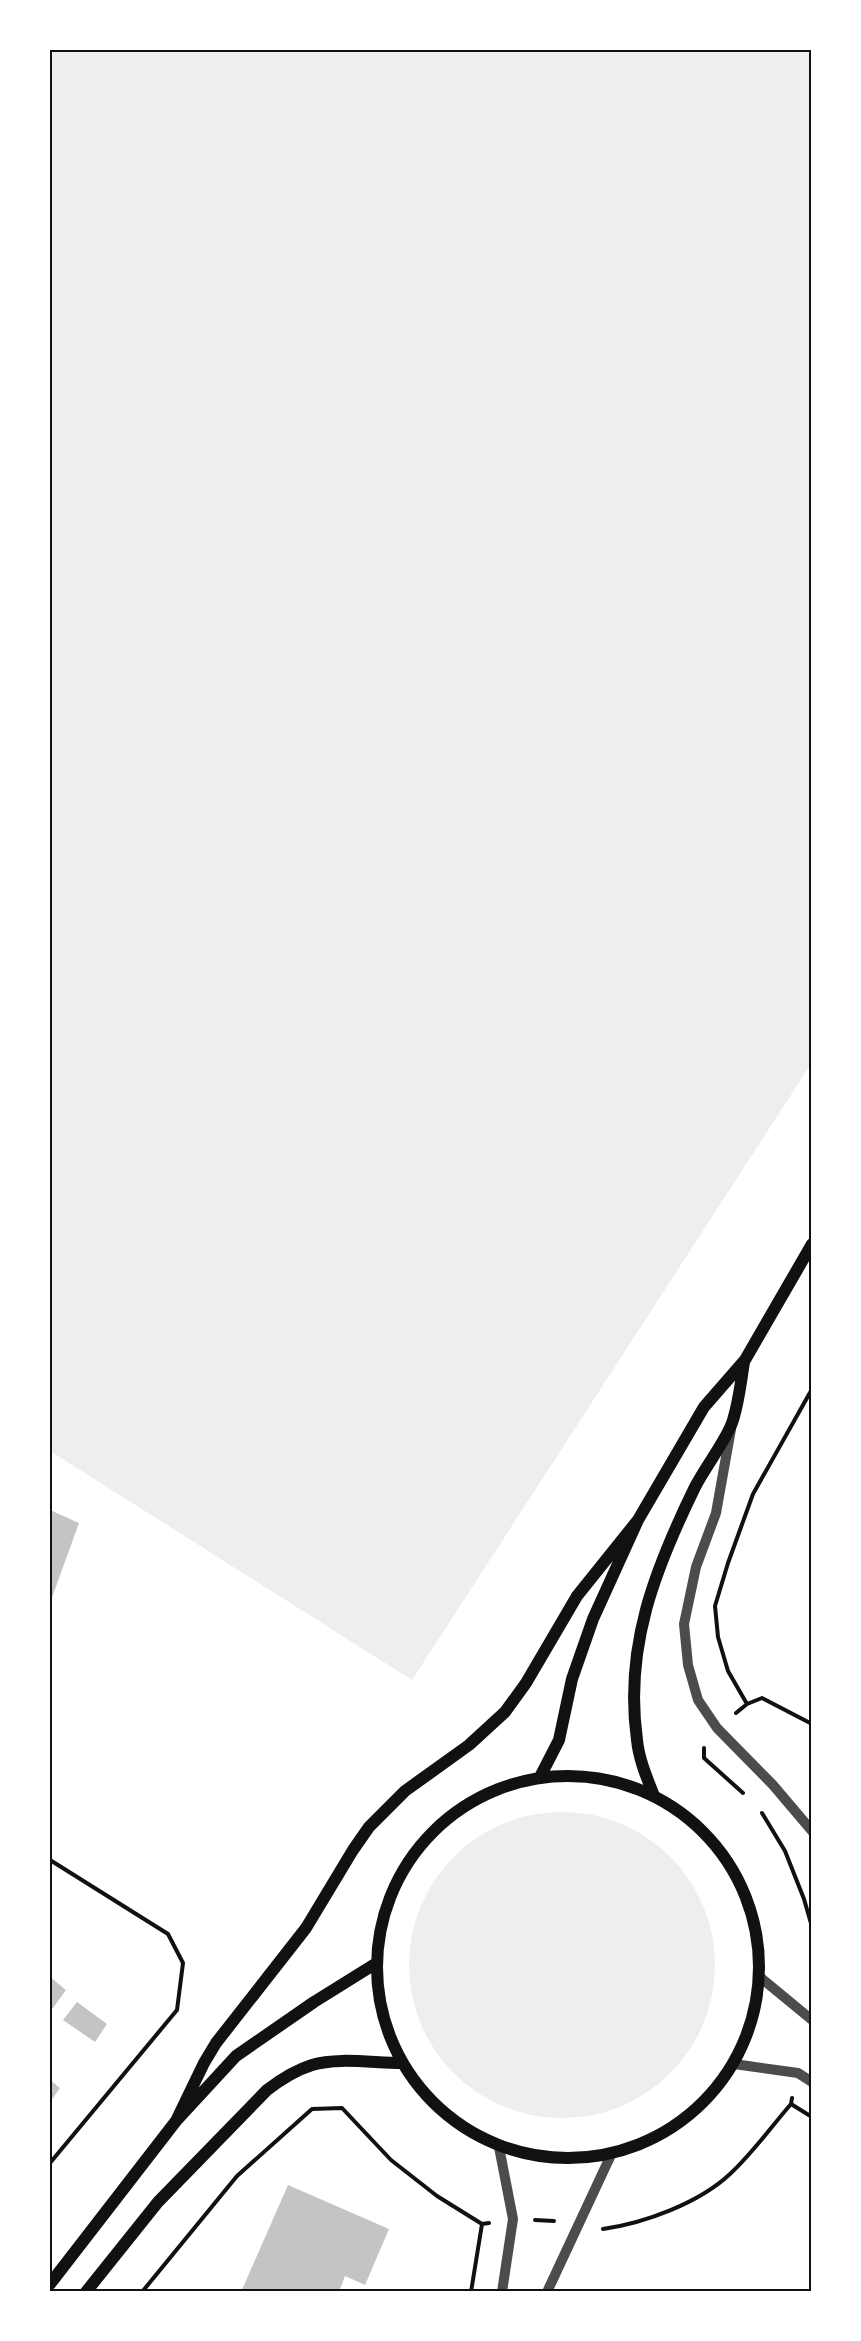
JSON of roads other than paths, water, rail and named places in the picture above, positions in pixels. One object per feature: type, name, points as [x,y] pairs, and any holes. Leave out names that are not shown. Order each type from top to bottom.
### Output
[{"type":"main road","points":[[540,1777],[559,1740],[572,1679],[593,1619],[638,1520],[704,1407],[745,1360],[812,1244]]},
{"type":"main road","points":[[654,1796],[642,1764],[637,1741],[635,1711],[634,1682],[645,1609],[668,1543],[701,1475],[733,1422],[745,1360]]},
{"type":"main road","points":[[176,2121],[216,2043],[306,1928],[369,1827],[405,1791],[469,1745],[505,1713],[526,1683],[577,1596],[638,1520]]},
{"type":"main road","points":[[585,1776],[622,1784],[654,1796],[687,1818],[716,1845],[735,1874],[750,1906],[758,1941],[760,1977],[752,2021],[734,2064],[703,2105],[658,2138],[611,2155],[551,2159],[499,2147],[464,2130],[428,2100],[401,2063],[380,2010],[375,1964],[388,1900],[402,1869],[422,1842],[446,1818],[475,1799],[507,1785],[540,1777],[585,1776]]},
{"type":"main road","points":[[50,2284],[176,2121],[236,2056],[375,1964]]},
{"type":"main road","points":[[86,2292],[158,2202],[267,2090],[280,2080],[311,2065],[327,2062],[401,2063]]},
{"type":"street","points":[[733,1422],[716,1513],[696,1567],[684,1624],[688,1665],[698,1700],[717,1728],[773,1785],[812,1831]]},
{"type":"street","points":[[760,1977],[812,2020]]},
{"type":"street","points":[[734,2064],[798,2073],[812,2082]]},
{"type":"street","points":[[499,2147],[513,2219],[502,2292]]},
{"type":"street","points":[[547,2292],[611,2155]]}]
